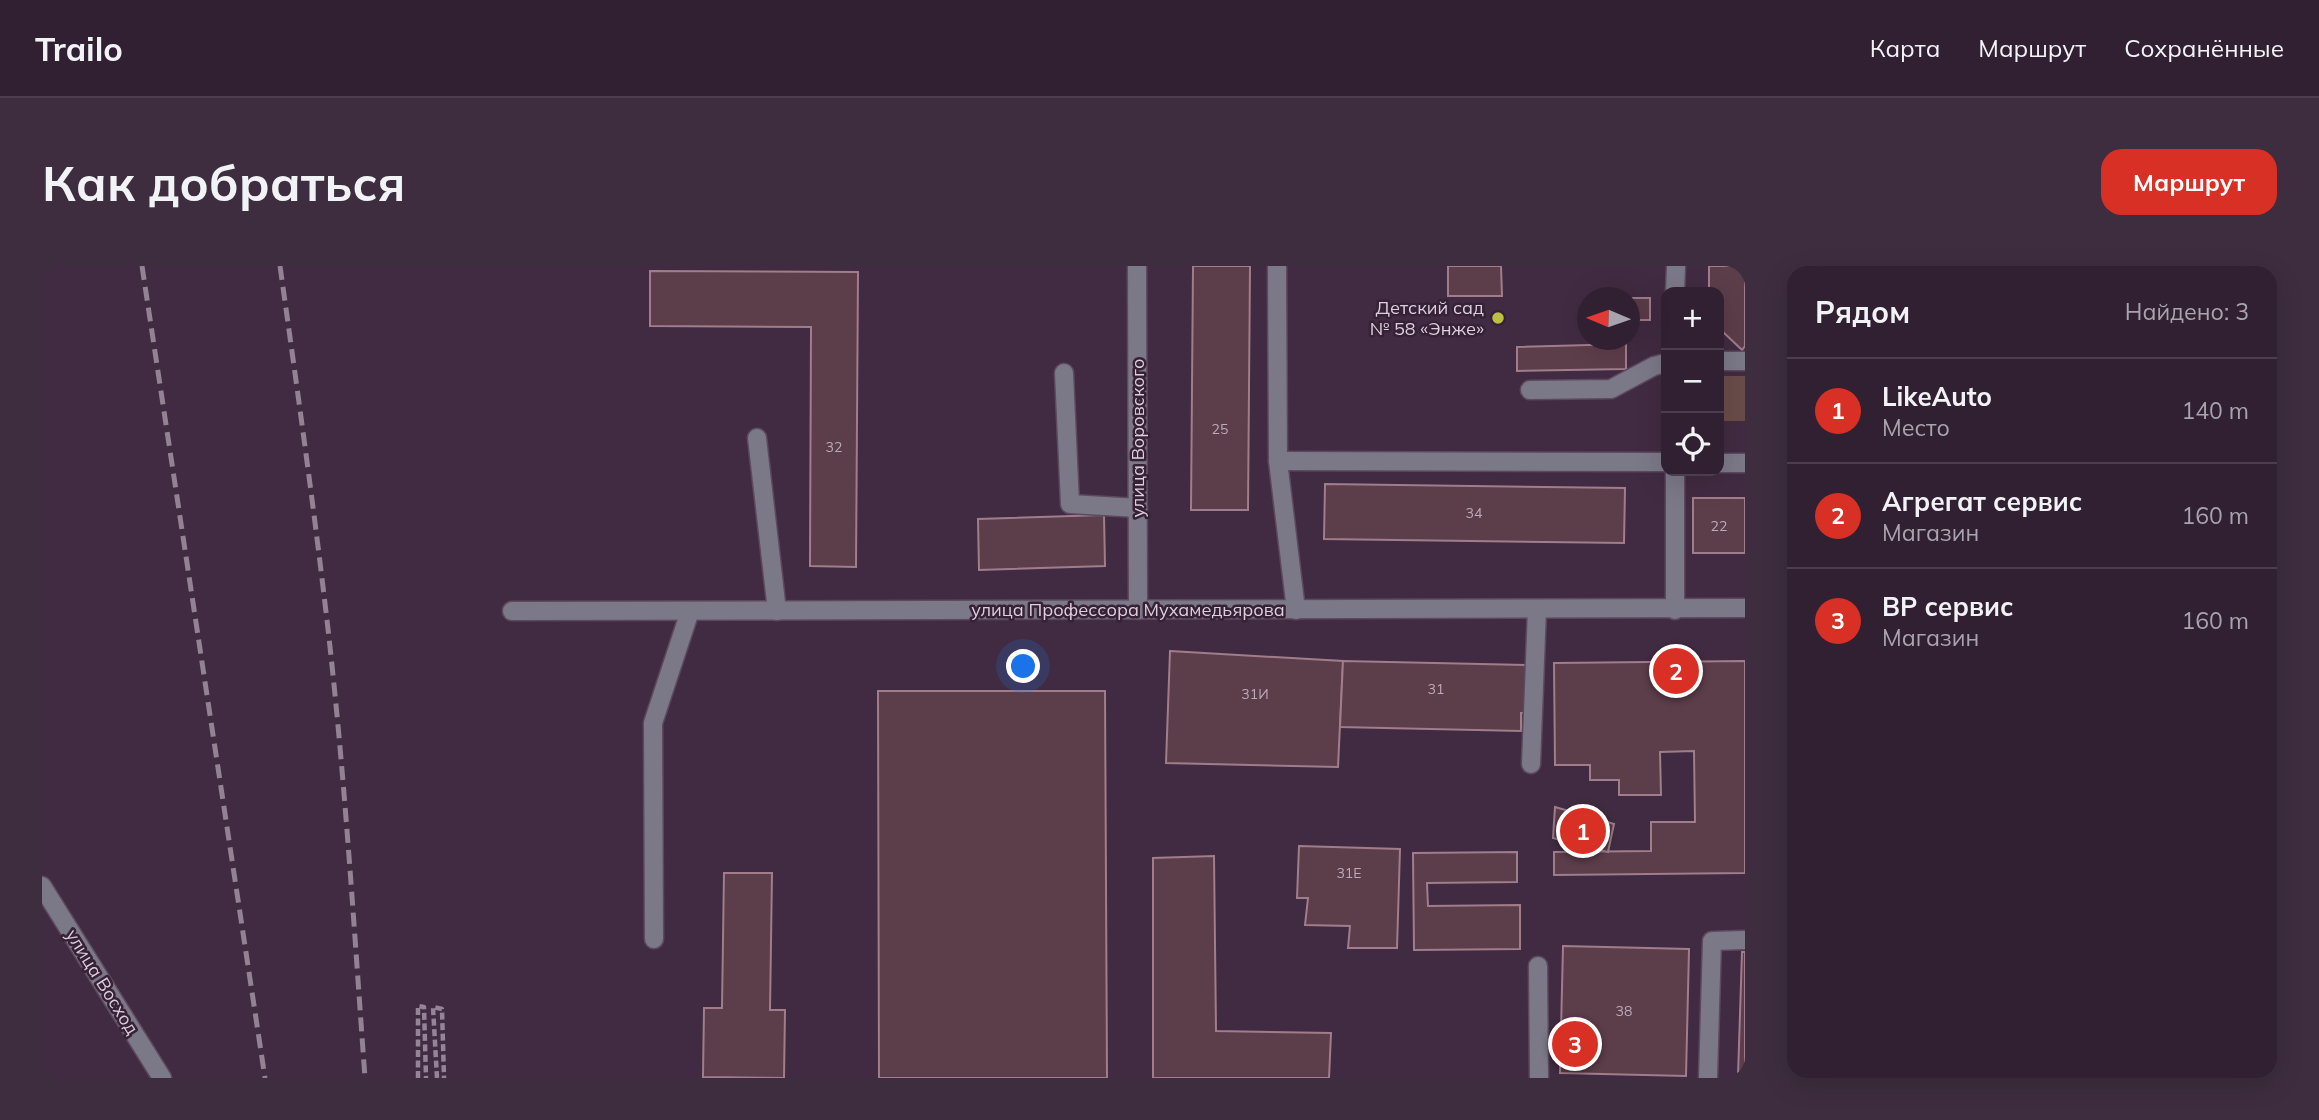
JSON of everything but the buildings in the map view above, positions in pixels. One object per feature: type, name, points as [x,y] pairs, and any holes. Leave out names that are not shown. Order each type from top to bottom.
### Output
[{"type":"street","name":"улица Воровского","points":[[1137,266],[1138,610]]},
{"type":"street","points":[[1277,266],[1278,461],[1296,610]]},
{"type":"street","points":[[1675,266],[1675,287]]},
{"type":"street","points":[[1724,361],[1745,361]]},
{"type":"street","points":[[1530,390],[1611,388],[1661,364]]},
{"type":"street","points":[[1064,373],[1070,504],[1138,508]]},
{"type":"street","points":[[757,438],[777,611]]},
{"type":"street","points":[[1278,461],[1661,463]]},
{"type":"street","points":[[1724,463],[1745,463]]},
{"type":"street","points":[[1675,476],[1675,610]]},
{"type":"street","name":"улица Профессора Мухамедьярова","points":[[512,611],[1745,608]]},
{"type":"street","points":[[1531,764],[1537,609]]},
{"type":"street","points":[[654,939],[653,723],[690,611]]},
{"type":"street","name":"улица Восход","points":[[42,886],[162,1078]]},
{"type":"street","points":[[1708,1078],[1712,941],[1745,940]]},
{"type":"street","points":[[1538,966],[1539,1078]]},
{"type":"path","points":[[418,1078],[418,1006],[424,1007],[426,1078]]},
{"type":"path","points":[[436,1078],[433,1007],[442,1009],[444,1078]]},
{"type":"shaded area","points":[[1724,376],[1745,376],[1745,421],[1724,421]]},
{"type":"railway","points":[[142,266],[265,1078]]},
{"type":"railway","points":[[280,266],[334,685],[365,1078]]},
{"type":"place","name":"Детский сад № 58 «Энже»","points":[[1498,318]]},
{"type":"place","name":"Агрегат сервис","points":[[1676,671]]},
{"type":"place","name":"LikeAuto","points":[[1583,831]]},
{"type":"place","name":"ВР сервис","points":[[1575,1044]]}]
